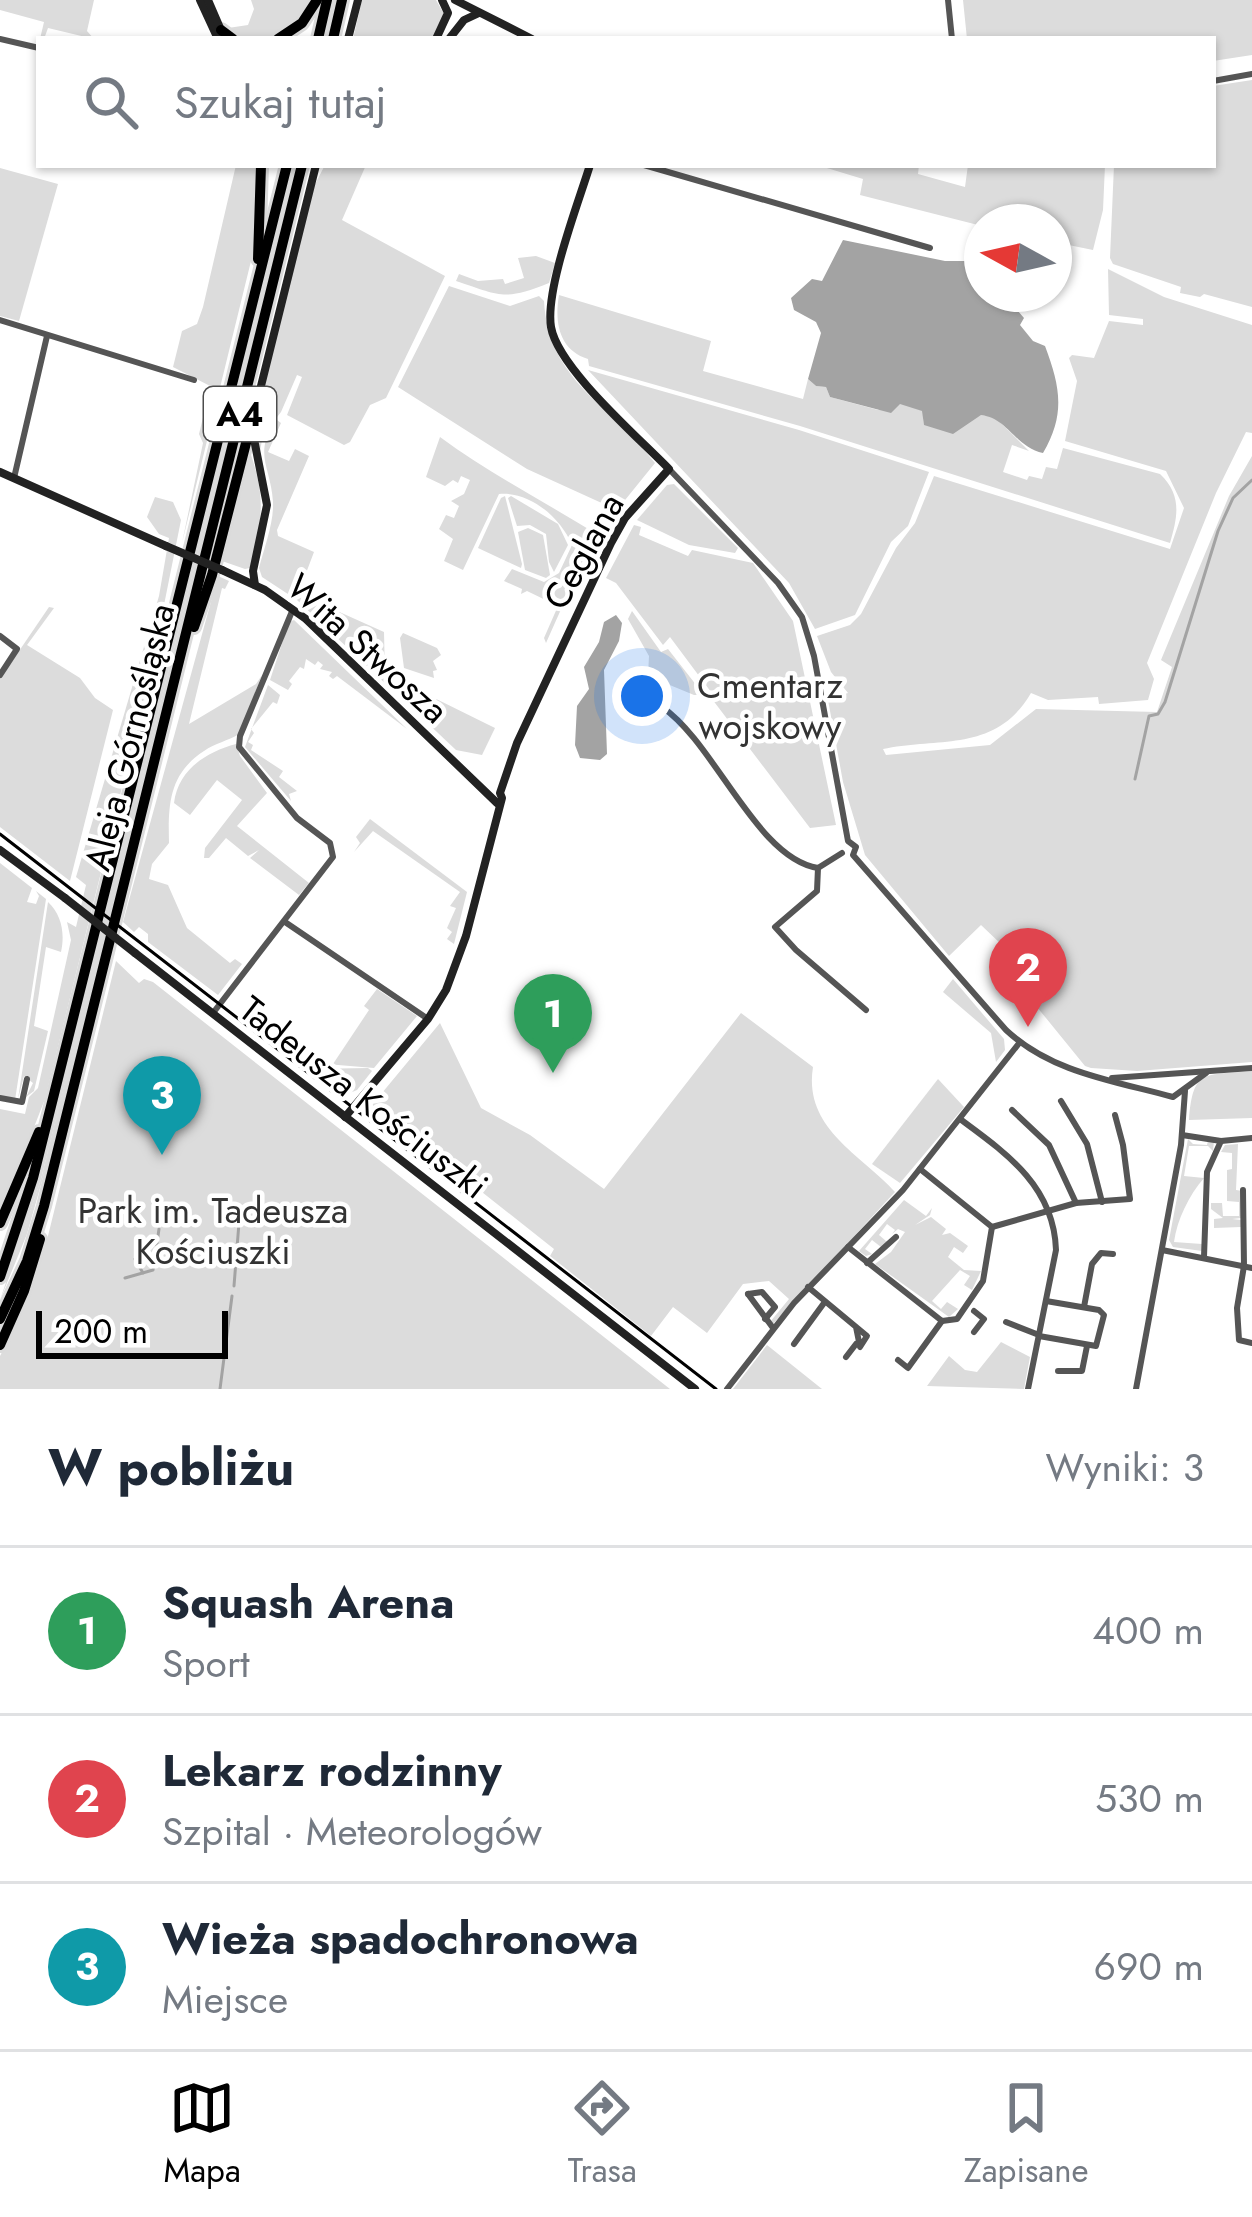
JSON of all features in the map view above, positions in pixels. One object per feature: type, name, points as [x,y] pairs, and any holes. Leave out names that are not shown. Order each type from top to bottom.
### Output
[{"type":"highway","points":[[282,36],[302,22],[317,0]]},
{"type":"highway","points":[[318,36],[327,0]]},
{"type":"highway","points":[[334,36],[342,0]]},
{"type":"highway","points":[[254,298],[261,168]]},
{"type":"highway","name":"Aleja Górnośląska","points":[[0,1277],[27,1203],[286,168]]},
{"type":"highway","name":"Aleja Górnośląska","points":[[0,1319],[27,1261],[44,1206],[301,168]]},
{"type":"highway","points":[[179,663],[209,587],[254,412]]},
{"type":"highway","points":[[0,1223],[54,1096]]},
{"type":"highway","points":[[0,1345],[32,1271],[44,1206]]},
{"type":"street","points":[[349,36],[358,0]]},
{"type":"street","points":[[442,0],[448,13]]},
{"type":"street","points":[[437,36],[454,0],[526,36]]},
{"type":"street","points":[[948,0],[952,36]]},
{"type":"street","points":[[207,1],[224,36]]},
{"type":"street","points":[[448,13],[465,5]]},
{"type":"street","points":[[464,20],[465,5]]},
{"type":"street","points":[[451,36],[464,20],[480,13]]},
{"type":"street","points":[[0,39],[36,47]]},
{"type":"street","points":[[1216,80],[1252,74]]},
{"type":"street","points":[[255,586],[253,571],[267,505],[253,443],[254,412],[318,168]]},
{"type":"street","name":"Ceglana","points":[[345,1117],[428,1019],[460,956],[496,797],[518,743],[610,543],[637,503],[669,469],[577,374],[554,339],[552,300],[589,168]]},
{"type":"street","points":[[654,168],[930,248]]},
{"type":"street","points":[[0,320],[194,380]]},
{"type":"street","points":[[14,478],[46,336]]},
{"type":"street","points":[[669,469],[773,577],[802,617],[812,646],[848,842]]},
{"type":"street","name":"Wita Stwosza","points":[[0,472],[223,570],[293,609],[496,797]]},
{"type":"street","points":[[240,578],[253,571]]},
{"type":"street","points":[[212,1014],[331,863],[333,849],[294,814],[243,755],[239,743],[293,609]]},
{"type":"street","points":[[0,636],[16,646],[0,675]]},
{"type":"street","points":[[662,707],[684,725],[776,845],[800,863],[818,868],[842,853],[853,855],[1020,1042],[1056,1063],[1173,1097],[1206,1073]]},
{"type":"street","points":[[842,853],[841,847],[848,842]]},
{"type":"street","points":[[848,842],[855,845],[853,855]]},
{"type":"street","name":"Tadeusza Kościuszki","points":[[0,850],[694,1389]]},
{"type":"street","points":[[818,868],[817,891],[775,927],[866,1010]]},
{"type":"street","points":[[285,922],[428,1019]]},
{"type":"street","points":[[727,1389],[808,1287],[920,1169],[1020,1042]]},
{"type":"street","points":[[1102,1078],[1252,1068]]},
{"type":"street","points":[[1166,1075],[1185,1090]]},
{"type":"street","points":[[1159,1094],[1156,1084],[1166,1075]]},
{"type":"street","points":[[0,1097],[22,1102],[27,1079]]},
{"type":"street","points":[[1136,1389],[1182,1135],[1185,1090]]},
{"type":"street","points":[[1173,1097],[1184,1114]]},
{"type":"street","points":[[1061,1101],[1087,1144],[1102,1202]]},
{"type":"street","points":[[1012,1110],[1049,1145],[1076,1203]]},
{"type":"street","points":[[992,1227],[1076,1203],[1130,1199],[1115,1115]]},
{"type":"street","points":[[960,1119],[1021,1166],[1046,1210],[1056,1250],[1028,1389]]},
{"type":"street","points":[[1182,1135],[1221,1141],[1252,1138]]},
{"type":"street","points":[[1204,1257],[1207,1172],[1221,1141]]},
{"type":"street","points":[[920,1169],[992,1227]]},
{"type":"street","points":[[1244,1190],[1248,1267],[1237,1323],[1239,1340],[1252,1343]]},
{"type":"street","points":[[848,1247],[942,1322],[954,1321],[983,1281],[992,1227]]},
{"type":"street","points":[[867,1263],[896,1237]]},
{"type":"street","points":[[1162,1250],[1248,1267]]},
{"type":"street","points":[[1084,1307],[1095,1259],[1100,1253],[1113,1254]]},
{"type":"street","points":[[808,1287],[867,1339],[846,1357]]},
{"type":"street","points":[[765,1319],[775,1307],[762,1292],[752,1291],[748,1297],[765,1319],[773,1328]]},
{"type":"street","points":[[1046,1301],[1104,1315],[1087,1372],[1058,1371]]},
{"type":"street","points":[[794,1344],[825,1302]]},
{"type":"street","points":[[963,1312],[977,1329],[984,1319],[974,1311]]},
{"type":"street","points":[[898,1360],[908,1368],[942,1322]]},
{"type":"street","points":[[1006,1322],[1038,1335],[1092,1346]]},
{"type":"green space","points":[[0,0],[94,0],[87,31],[91,36],[48,28],[41,36],[44,22],[0,10]]},
{"type":"green space","points":[[251,0],[313,0],[281,32],[235,36],[228,28],[248,25],[254,9]]},
{"type":"green space","points":[[362,0],[436,0],[444,14],[433,36],[354,36]]},
{"type":"green space","points":[[963,0],[1252,0],[1252,55],[1216,61],[1216,36],[967,36]]},
{"type":"green space","points":[[1252,80],[1252,307],[1180,293],[1181,287],[1113,264],[1110,258],[1114,168],[1216,168],[1216,86]]},
{"type":"green space","points":[[0,168],[58,184],[19,321],[0,316]]},
{"type":"green space","points":[[235,168],[258,168],[259,215],[251,261],[182,543],[203,443],[199,434],[214,388],[173,367],[182,331],[197,324]]},
{"type":"green space","points":[[290,168],[59,1121],[27,1234],[0,1300],[41,1179]]},
{"type":"green space","points":[[323,168],[365,168],[342,220],[445,276],[386,398],[370,405],[350,442],[344,445],[287,415],[302,377],[297,375],[281,412],[263,435],[260,451],[256,420],[313,188]]},
{"type":"green space","points":[[827,168],[919,168],[918,174],[965,187],[968,168],[1105,168],[1103,210],[1093,250],[1072,246],[1072,204],[964,204],[964,221],[860,195],[863,179]]},
{"type":"green space","points":[[536,256],[555,263],[549,283],[534,289],[502,294],[456,281],[459,274],[478,281],[503,279],[505,284],[524,278],[518,258]]},
{"type":"green space","points":[[1108,269],[1164,297],[1252,325],[1252,433],[1246,432],[1216,493],[1147,663],[1154,679],[1148,700],[1099,704],[1098,697],[1048,700],[1031,693],[1017,712],[984,734],[883,749],[886,755],[990,745],[1036,709],[1157,712],[1172,667],[1161,660],[1229,496],[1252,456],[1252,1062],[1137,1071],[1085,1066],[1002,964],[1008,958],[1002,945],[981,925],[949,956],[865,855],[843,782],[828,700],[848,693],[831,672],[817,636],[850,625],[861,614],[915,523],[934,476],[1170,549],[1184,508],[1166,471],[1065,441],[1077,381],[1069,358],[1094,358],[1109,321],[1143,325],[1143,319],[1109,315]]},
{"type":"green space","points":[[449,286],[510,306],[539,296],[544,301],[548,329],[569,372],[655,463],[617,510],[527,469],[398,387]]},
{"type":"green space","points":[[559,295],[711,341],[703,371],[803,399],[808,379],[826,387],[830,397],[878,410],[900,403],[923,411],[924,425],[995,417],[1029,451],[1012,445],[1003,472],[1027,480],[1029,476],[1042,479],[1046,467],[1057,469],[1063,448],[1160,474],[1176,506],[1170,543],[800,426],[589,366],[588,359],[571,349],[561,335]]},
{"type":"green space","points":[[588,370],[929,472],[908,526],[891,542],[855,615],[815,629],[789,583]]},
{"type":"green space","points":[[277,420],[281,423],[268,452],[289,461],[295,449],[309,456],[277,530],[278,536],[314,552],[300,589],[306,597],[384,632],[389,687],[297,600],[262,577],[259,568],[273,510],[264,451]]},
{"type":"green space","points":[[440,437],[595,533],[546,643],[558,606],[527,591],[521,594],[522,589],[504,581],[512,569],[544,582],[559,573],[572,545],[567,535],[533,502],[499,494],[463,570],[444,561],[453,539],[439,529],[446,515],[454,518],[459,506],[451,501],[464,494],[470,480],[461,476],[458,483],[453,480],[445,486],[426,477]]},
{"type":"green space","points":[[249,449],[261,508],[250,568],[245,569],[222,561]]},
{"type":"green space","points":[[674,484],[738,548],[735,553],[689,545],[637,520],[667,485]]},
{"type":"green space","points":[[505,496],[522,564],[521,568],[478,548]]},
{"type":"green space","points":[[511,496],[558,524],[568,545],[554,572],[546,534],[530,525],[517,526]]},
{"type":"green space","points":[[155,497],[173,502],[181,520],[151,670],[45,1099],[0,1214],[0,1109],[25,1114],[29,1097],[38,1088],[71,940],[67,922],[76,927],[86,885],[76,877],[159,596],[169,538],[159,534],[147,517]]},
{"type":"green space","name":"Cmentarz wojskowy","points":[[634,525],[641,527],[639,535],[688,556],[692,550],[753,563],[793,621],[836,825],[810,828],[670,637],[663,645],[616,583],[606,578]]},
{"type":"green space","points":[[528,528],[543,535],[550,575],[546,578],[525,570],[518,532]]},
{"type":"green space","points":[[218,576],[229,581],[222,588],[189,724],[256,684],[262,675],[239,734],[204,751],[177,780],[170,803],[169,843],[152,864],[149,879],[168,885],[187,928],[230,963],[235,959],[242,964],[218,995],[148,942],[148,934],[139,927],[134,932],[123,922]]},
{"type":"green space","points":[[49,607],[54,608],[27,645],[80,678],[95,698],[113,710],[70,881],[0,827],[0,679]]},
{"type":"green space","points":[[632,611],[661,652],[668,649],[704,695],[648,676],[649,656],[628,619]]},
{"type":"green space","points":[[294,620],[407,729],[337,676],[329,676],[332,672],[320,669],[323,665],[318,661],[315,665],[306,659],[304,669],[300,667],[289,681],[288,690],[270,680],[289,622]]},
{"type":"green space","points":[[403,633],[437,648],[441,655],[433,661],[434,678],[404,668]]},
{"type":"green space","points":[[268,685],[280,695],[277,704],[273,702],[252,727]]},
{"type":"green space","points":[[414,688],[495,728],[482,755],[456,750],[403,700]]},
{"type":"green space","points":[[251,730],[251,750],[283,771],[279,777],[297,791],[289,794],[291,801],[245,747]]},
{"type":"green space","points":[[236,744],[267,793],[237,826],[309,883],[299,895],[250,858],[259,850],[248,856],[226,838],[204,858],[205,848],[242,800],[217,780],[190,815],[174,803],[181,781],[195,764]]},
{"type":"green space","points":[[370,819],[467,892],[454,944],[447,939],[452,932],[447,928],[456,908],[450,906],[460,892],[373,831],[354,852],[360,843],[356,837]]},
{"type":"green space","points":[[0,863],[32,888],[27,902],[36,904],[36,891],[46,899],[15,1100],[0,1096]]},
{"type":"green space","points":[[48,902],[59,919],[61,952],[46,947],[34,1026],[48,1031],[34,1091],[26,1097],[33,1083],[24,1076],[18,1099]]},
{"type":"green space","name":"Park im. Tadeusza Kościuszki","points":[[116,961],[139,983],[144,979],[153,982],[670,1389],[0,1389],[0,1356],[45,1248]]},
{"type":"green space","points":[[953,979],[1004,1039],[1005,1050],[996,1062],[991,1033],[943,992]]},
{"type":"green space","points":[[377,989],[417,1016],[374,1068],[302,1062],[311,1049],[333,1064],[369,1010],[364,1006]]},
{"type":"green space","points":[[741,1013],[813,1067],[812,1089],[826,1124],[895,1192],[773,1324],[770,1322],[789,1299],[769,1281],[743,1284],[707,1333],[673,1307],[651,1336],[550,1256],[554,1249],[372,1105],[440,1023],[481,1108],[530,1135],[604,1189]]},
{"type":"green space","points":[[309,1069],[372,1071],[357,1090],[343,1096]]},
{"type":"green space","points":[[1252,1071],[1252,1118],[1189,1120],[1194,1091],[1204,1078]]},
{"type":"green space","points":[[938,1079],[964,1107],[900,1183],[872,1164]]},
{"type":"green space","points":[[1188,1139],[1193,1144],[1214,1141],[1213,1151],[1208,1146],[1189,1146],[1184,1176],[1204,1178],[1184,1208],[1174,1242],[1202,1244],[1202,1251],[1173,1247],[1169,1240]]},
{"type":"green space","points":[[1238,1144],[1236,1190],[1242,1191],[1241,1218],[1232,1219],[1241,1220],[1241,1227],[1214,1228],[1214,1219],[1223,1218],[1211,1209],[1211,1203],[1222,1203],[1223,1216],[1239,1216],[1239,1202],[1227,1201],[1232,1153],[1221,1152],[1225,1145]]},
{"type":"green space","points":[[904,1200],[926,1216],[932,1208],[930,1215],[915,1225],[931,1217],[946,1229],[942,1235],[950,1233],[968,1246],[963,1253],[954,1247],[948,1257],[964,1270],[981,1271],[972,1290],[964,1285],[970,1276],[960,1270],[932,1301],[941,1309],[947,1302],[958,1309],[949,1317],[875,1264],[905,1232],[898,1229],[892,1234],[895,1230],[887,1224],[879,1235],[886,1241],[893,1239],[881,1247],[872,1240],[865,1249],[872,1254],[859,1251]]},
{"type":"green space","points":[[1001,1342],[1030,1357],[1024,1389],[927,1386],[949,1356],[965,1370],[977,1372]]},
{"type":"green space","points":[[767,1345],[822,1389],[733,1389]]},
{"type":"shaded area","points":[[843,240],[964,261],[964,312],[1019,312],[1024,318],[1020,325],[1033,341],[1045,346],[1057,387],[1058,413],[1043,453],[990,417],[981,415],[953,434],[924,425],[922,411],[900,404],[891,413],[830,397],[826,387],[808,379],[821,333],[816,322],[794,310],[791,298],[812,279],[822,281]]},
{"type":"shaded area","points":[[616,615],[622,623],[619,641],[604,670],[607,754],[600,760],[580,758],[575,745],[577,706],[589,689],[584,667],[604,622]]},
{"type":"waterway","points":[[1135,779],[1149,716],[1158,714],[1165,702],[1218,531],[1233,498],[1252,480]]},
{"type":"waterway","points":[[234,1286],[240,1210]]},
{"type":"waterway","points":[[125,1278],[153,1270],[159,1229]]},
{"type":"waterway","points":[[135,1259],[143,1273]]},
{"type":"waterway","points":[[220,1389],[232,1296]]},
{"type":"tram line","points":[[0,834],[716,1389]]},
{"type":"place","name":"Lekarz rodzinny","points":[[1028,1027]]},
{"type":"place","name":"Squash Arena","points":[[553,1073]]},
{"type":"place","name":"Wieża spadochronowa","points":[[162,1155]]}]
